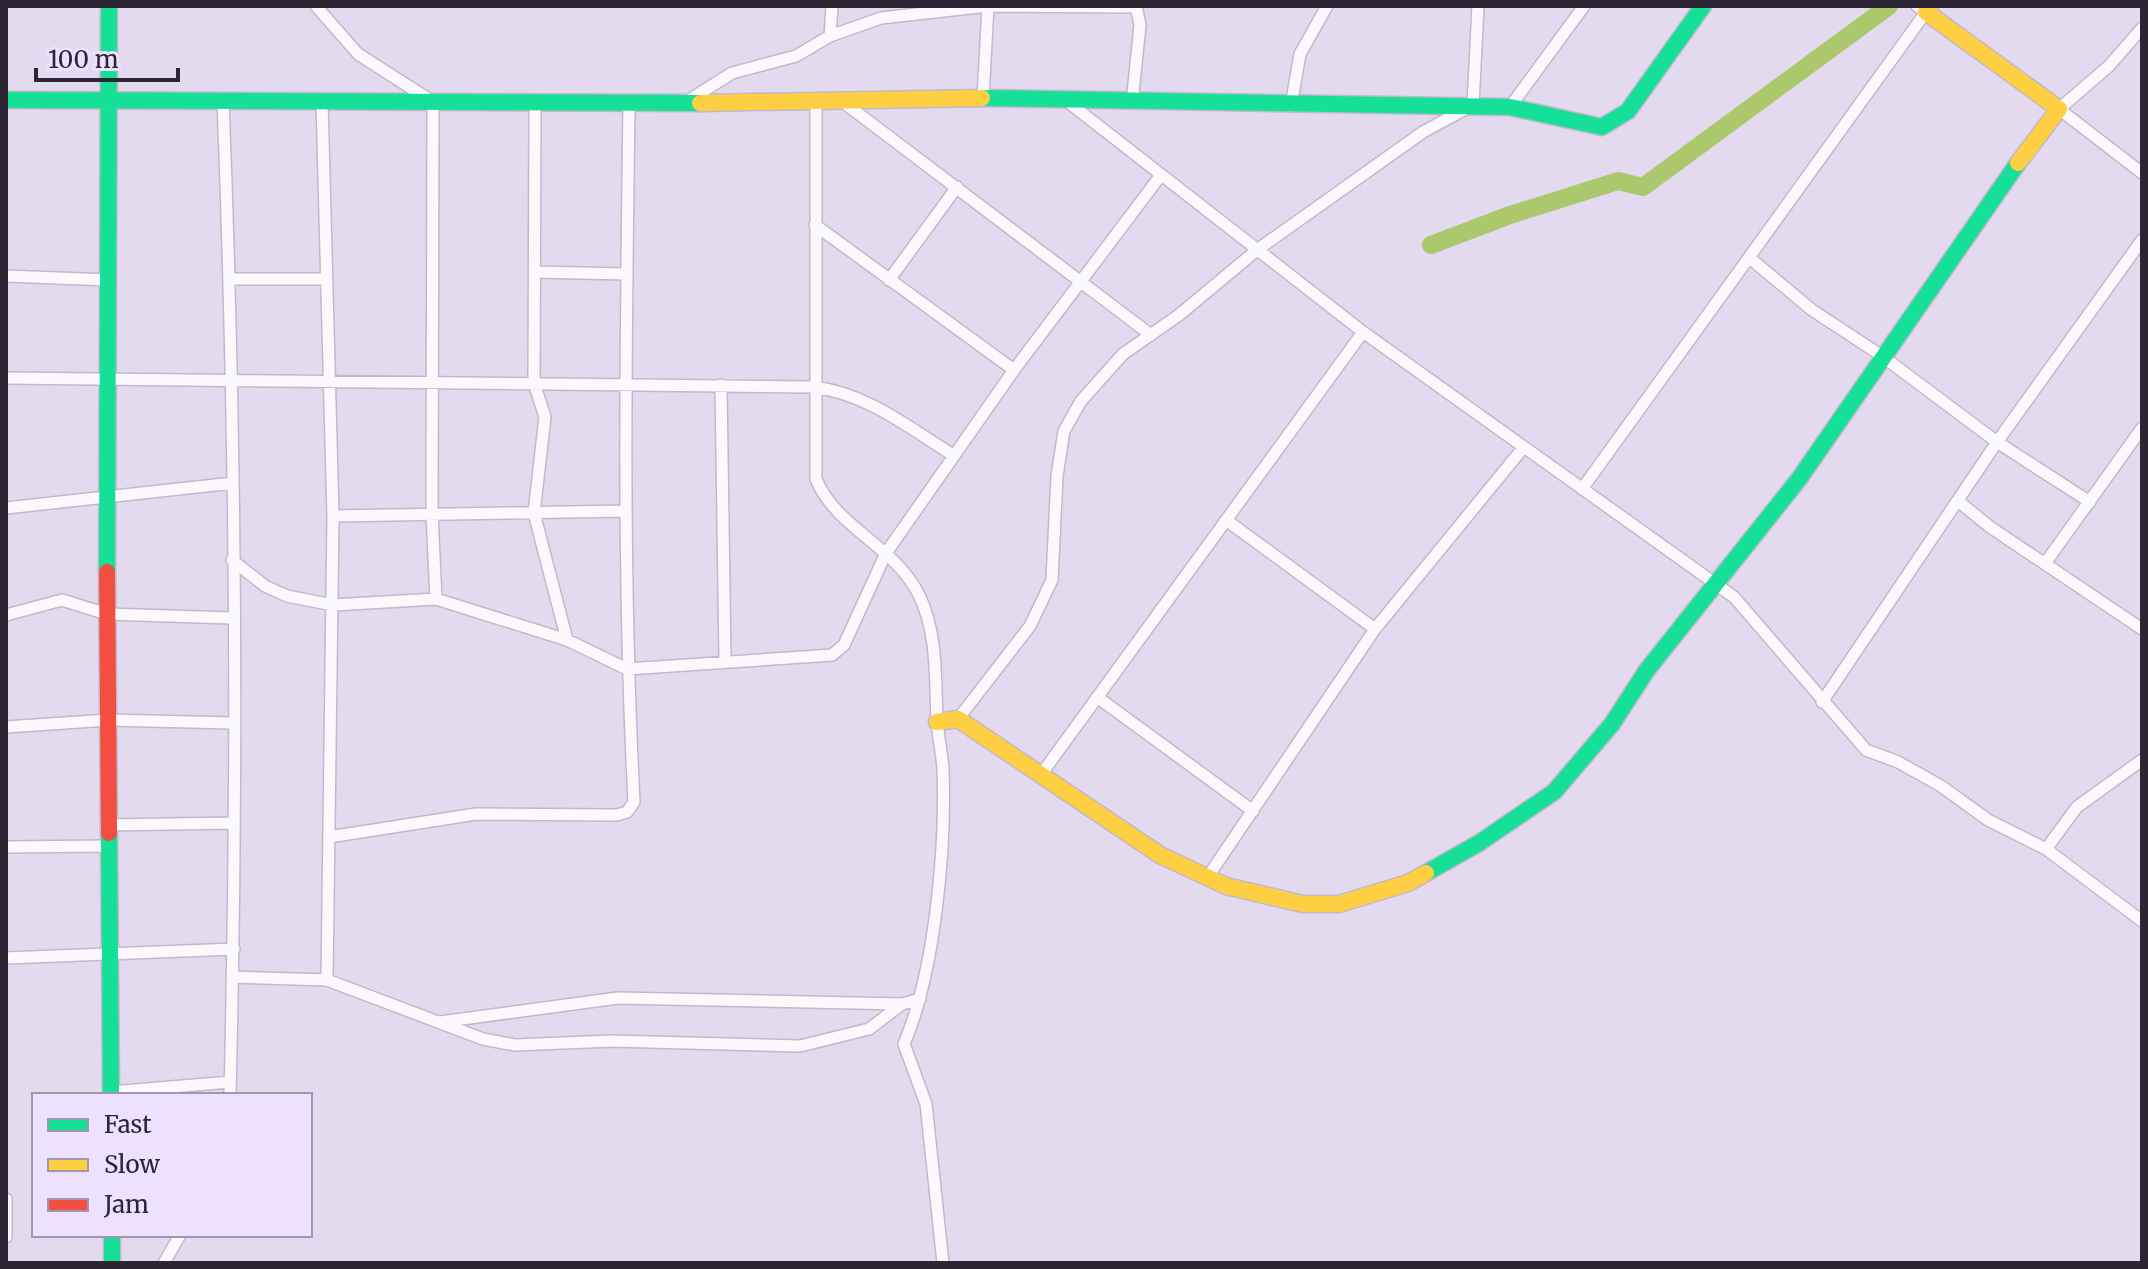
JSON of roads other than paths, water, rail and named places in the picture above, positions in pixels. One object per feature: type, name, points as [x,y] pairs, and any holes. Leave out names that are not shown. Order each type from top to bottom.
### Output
[{"type":"street","points":[[109,6],[106,379],[111,1093],[230,1082]]},
{"type":"street","points":[[316,6],[358,54],[433,102]]},
{"type":"street","points":[[830,36],[832,6]]},
{"type":"street","points":[[983,98],[988,6]]},
{"type":"street","points":[[686,102],[732,73],[796,56],[830,36],[881,18],[988,6],[1137,6],[1140,25],[1132,103]]},
{"type":"street","points":[[1291,106],[1300,54],[1327,6]]},
{"type":"street","points":[[1473,105],[1478,6]]},
{"type":"street","points":[[1510,107],[1584,6]]},
{"type":"street","points":[[6,100],[629,104],[983,98],[1291,106],[1473,105],[1510,107],[1602,127],[1617,121],[1703,6]]},
{"type":"street","points":[[1582,489],[1751,259],[1924,8],[2142,173]]},
{"type":"street","points":[[937,722],[958,719],[1160,855],[1226,886],[1303,904],[1339,904],[1408,883],[1479,843],[1554,792],[1612,724],[1647,670],[1799,479],[1991,197],[2059,109],[2109,66],[2142,28]]},
{"type":"street","points":[[816,100],[813,387],[816,479],[834,509],[902,569],[923,607],[936,671],[937,722],[943,769],[940,853],[920,999],[904,1044],[926,1104],[943,1263]]},
{"type":"street","points":[[223,101],[234,380],[234,977],[230,1093]]},
{"type":"street","points":[[322,102],[327,381],[333,516],[327,980]]},
{"type":"street","points":[[433,102],[432,514],[436,599]]},
{"type":"street","points":[[843,102],[1082,279],[1151,335]]},
{"type":"street","points":[[1068,102],[1363,332],[1716,582],[1734,597],[1866,750],[1898,762],[1941,786],[1988,820],[2046,849],[2142,921]]},
{"type":"street","points":[[535,103],[534,383],[545,417],[534,513],[567,640]]},
{"type":"street","points":[[329,837],[453,815],[617,815],[627,812],[634,802],[627,669],[625,383],[629,104]]},
{"type":"street","points":[[958,719],[1030,626],[1052,580],[1057,476],[1064,431],[1081,401],[1123,354],[1257,250],[1423,132],[1473,105]]},
{"type":"street","points":[[232,560],[274,592],[333,605],[436,599],[567,640],[627,669],[832,655],[844,645],[886,553],[953,455],[1161,175]]},
{"type":"street","points":[[889,280],[957,187]]},
{"type":"street","points":[[815,225],[1014,370]]},
{"type":"street","points":[[1822,702],[1997,442],[2142,240]]},
{"type":"street","points":[[1751,259],[1812,310],[1882,356],[1997,442],[2090,502]]},
{"type":"street","points":[[535,272],[627,274]]},
{"type":"street","points":[[6,276],[108,280]]},
{"type":"street","points":[[230,279],[325,279]]},
{"type":"street","points":[[1040,776],[1363,332]]},
{"type":"street","points":[[6,378],[813,387],[838,390],[863,399],[953,455]]},
{"type":"street","points":[[721,385],[725,661]]},
{"type":"street","points":[[2046,562],[2142,428]]},
{"type":"street","points":[[1207,878],[1375,629],[1523,448]]},
{"type":"street","points":[[6,508],[233,483]]},
{"type":"street","points":[[1958,501],[2138,626],[2142,611]]},
{"type":"street","points":[[333,516],[626,511]]},
{"type":"street","points":[[1226,520],[1375,629]]},
{"type":"street","points":[[6,615],[62,600],[107,614],[232,618]]},
{"type":"street","points":[[1097,697],[1253,811]]},
{"type":"street","points":[[6,727],[108,720],[232,723]]},
{"type":"street","points":[[2046,849],[2077,807],[2142,760]]},
{"type":"street","points":[[108,825],[232,823]]},
{"type":"street","points":[[6,847],[108,846]]},
{"type":"street","points":[[6,958],[234,949]]},
{"type":"street","points":[[234,977],[327,980],[483,1039],[515,1045],[611,1041],[800,1046],[869,1029],[902,1004]]},
{"type":"street","points":[[438,1022],[618,998],[902,1004],[920,999]]},
{"type":"street","points":[[6,1199],[6,1237]]},
{"type":"street","points":[[112,1237],[112,1263]]},
{"type":"street","points":[[164,1263],[179,1237]]},
{"type":"waterway","points":[[1431,245],[1510,215],[1618,181],[1643,187],[1889,6]]}]
